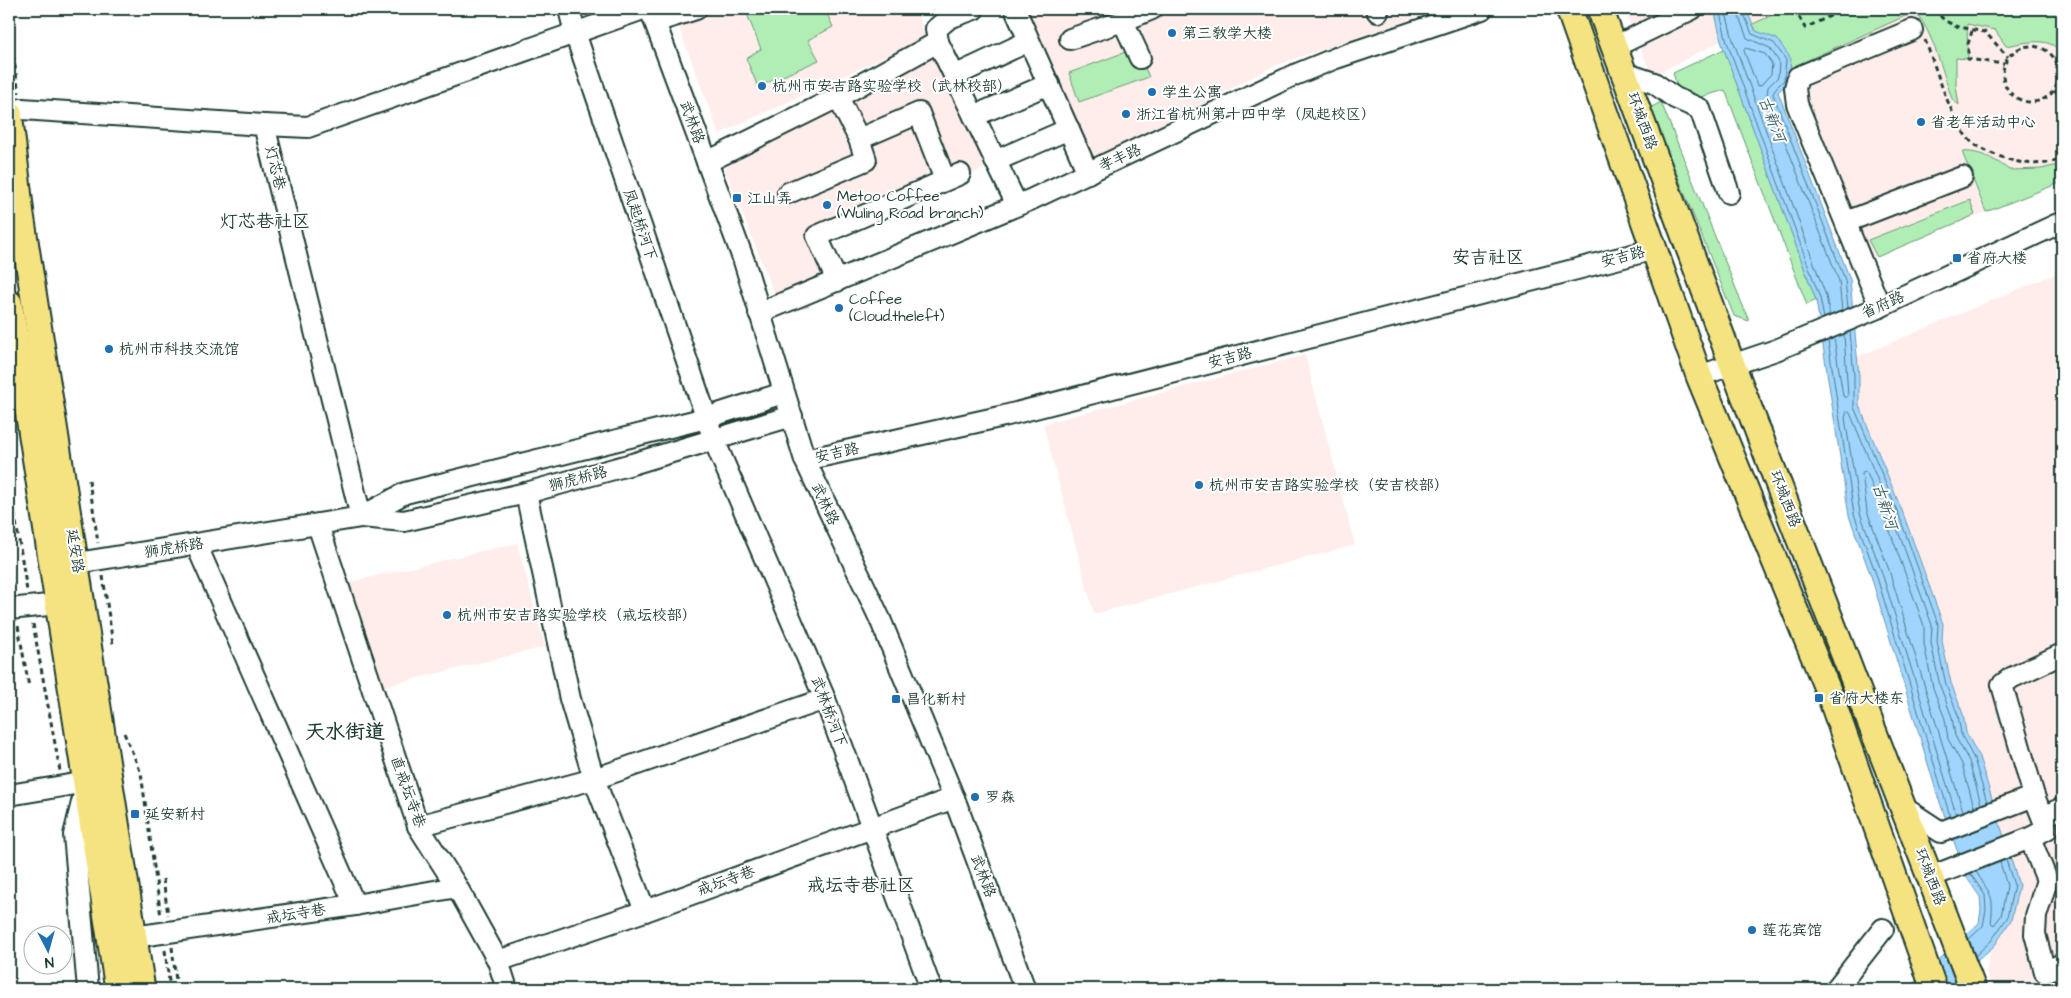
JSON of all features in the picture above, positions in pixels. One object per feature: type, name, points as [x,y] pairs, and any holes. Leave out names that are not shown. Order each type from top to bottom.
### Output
[{"type":"main road","name":"环城西路","points":[[1569,9],[1699,376],[1831,698],[1931,981]]},
{"type":"main road","name":"环城西路","points":[[1600,9],[1732,364],[1903,807],[1941,872],[1946,919],[1972,989]]},
{"type":"main road","name":"延安路","points":[[9,112],[21,215],[77,563],[142,989]]},
{"type":"main road","name":"延安路","points":[[9,303],[17,391],[58,604],[75,785],[118,989]]},
{"type":"street","name":"凤起桥河下","points":[[569,9],[575,33],[714,440]]},
{"type":"street","points":[[264,126],[308,127],[575,33],[650,13],[696,9]]},
{"type":"street","points":[[974,9],[949,18],[936,29],[938,42],[1017,205]]},
{"type":"street","points":[[1015,9],[1088,173]]},
{"type":"street","points":[[1070,39],[1152,9]]},
{"type":"street","name":"孝丰路","points":[[759,313],[1017,205],[1292,76],[1336,58],[1482,9]]},
{"type":"street","points":[[1614,47],[1692,9]]},
{"type":"street","name":"武林路","points":[[650,13],[744,261],[805,460],[880,619],[954,798],[1025,989]]},
{"type":"street","points":[[1123,21],[1140,58]]},
{"type":"street","points":[[1880,307],[1797,104],[1795,88],[1798,76],[1912,30]]},
{"type":"street","points":[[954,76],[1029,41]]},
{"type":"street","points":[[707,162],[838,97],[938,42]]},
{"type":"street","points":[[1624,73],[1654,83],[1675,98],[1700,109],[1729,193]]},
{"type":"street","points":[[974,116],[1048,84]]},
{"type":"street","points":[[788,193],[866,160],[859,139],[838,97]]},
{"type":"street","name":"灯芯巷","points":[[9,112],[22,109],[264,126],[361,517]]},
{"type":"street","points":[[837,281],[817,236],[953,177],[920,113],[859,139]]},
{"type":"street","points":[[995,161],[1069,129]]},
{"type":"street","points":[[1846,222],[1962,177]]},
{"type":"street","name":"省府路","points":[[1699,376],[1776,350],[1880,307],[2062,222]]},
{"type":"street","name":"安吉路","points":[[805,460],[1004,416],[1655,249]]},
{"type":"street","name":"狮虎桥路","points":[[361,517],[405,493],[706,418],[783,393]]},
{"type":"street","name":"狮虎桥路","points":[[77,563],[361,517],[404,521],[526,493],[792,416]]},
{"type":"street","name":"武林桥河下","points":[[714,440],[824,699],[931,989]]},
{"type":"street","points":[[526,493],[570,699],[594,779],[645,911]]},
{"type":"street","name":"直戒坛寺巷","points":[[318,525],[418,826],[456,887],[498,961],[507,989]]},
{"type":"street","points":[[196,544],[355,905]]},
{"type":"street","points":[[17,608],[58,604]]},
{"type":"street","points":[[2062,654],[2011,678],[2002,685],[2034,796],[2039,831],[2055,876],[2036,916],[2035,934],[2045,972],[2062,964]]},
{"type":"street","points":[[418,826],[594,779],[824,699]]},
{"type":"street","points":[[9,795],[75,785],[74,835],[88,989]]},
{"type":"street","points":[[1903,807],[1941,832],[2034,796]]},
{"type":"street","name":"戒坛寺巷","points":[[498,961],[645,911],[954,798]]},
{"type":"street","points":[[1941,872],[2039,831],[2062,808]]},
{"type":"street","name":"戒坛寺巷","points":[[134,937],[355,905],[456,887]]},
{"type":"street","points":[[1836,989],[1883,929]]},
{"type":"path","points":[[1795,9],[1805,28],[1845,9]]},
{"type":"path","points":[[1934,9],[1944,20],[1955,26],[1972,31],[1979,30],[1989,35],[2008,57]]},
{"type":"path","points":[[1912,30],[1925,39],[1949,101],[1967,138],[1986,151],[2022,164],[2044,163],[2062,159]]},
{"type":"path","points":[[1972,31],[1968,44],[1968,59],[2004,64]]},
{"type":"path","points":[[2028,46],[2038,46],[2046,50],[2058,64],[2060,73],[2054,91],[2039,102],[2020,100],[2012,95],[2006,88],[2003,79],[2004,64],[2008,57],[2019,48],[2028,46]]},
{"type":"path","points":[[2054,91],[2062,95]]},
{"type":"path","points":[[9,478],[17,608],[75,785]]},
{"type":"path","points":[[9,565],[29,687]]},
{"type":"path","points":[[163,879],[169,923]]},
{"type":"path","points":[[172,940],[176,981]]},
{"type":"shaded area","name":"杭州市安吉路实验学校（武林校部）","points":[[672,9],[936,9],[918,15],[927,37],[719,134]]},
{"type":"shaded area","name":"浙江省杭州第十四中学（凤起校区）","points":[[1021,9],[1440,9],[1274,66],[1091,162]]},
{"type":"shaded area","points":[[1624,9],[2062,9],[2062,173],[1994,196],[1967,161],[1986,212],[1867,260],[1753,25],[1652,76]]},
{"type":"shaded area","points":[[936,51],[992,165],[827,238],[839,272],[776,298],[725,170],[730,161]]},
{"type":"shaded area","points":[[2062,271],[2062,989],[1993,989],[1986,973],[1994,930],[1850,404],[1857,357]]},
{"type":"shaded area","name":"杭州市安吉路实验学校（安吉校部）","points":[[1305,355],[1355,545],[1094,614],[1043,424]]},
{"type":"shaded area","name":"杭州市安吉路实验学校（戒坛校部）","points":[[517,543],[545,647],[381,687],[346,583]]},
{"type":"green space","points":[[745,9],[825,9],[833,27],[808,40],[819,60],[758,87],[746,58],[761,49]]},
{"type":"green space","points":[[1785,9],[2062,9],[2062,57],[2053,45],[2029,42],[2006,46],[1995,30],[1967,24],[1968,59],[1956,58],[1956,86],[1959,105],[1952,99],[1926,27],[1914,12],[1777,74],[1772,71],[1753,24]]},
{"type":"green space","points":[[1136,48],[1149,77],[1079,102],[1069,73]]},
{"type":"green space","points":[[1724,49],[1816,300],[1807,305],[1725,90],[1701,97],[1678,90],[1673,73]]},
{"type":"green space","points":[[1661,102],[1749,321],[1734,316],[1650,108]]},
{"type":"green space","points":[[1962,152],[1987,156],[2009,170],[2041,169],[2062,164],[2062,182],[1986,212]]},
{"type":"green space","points":[[1970,200],[1975,215],[1877,257],[1868,240]]},
{"type":"water","name":"古新河","points":[[1714,9],[1746,9],[1756,31],[1777,39],[1791,59],[1789,82],[1778,92],[1850,279],[1859,376],[1859,405],[1904,516],[1943,624],[1942,641],[1951,683],[1963,714],[1966,732],[1979,757],[2019,885],[2011,920],[1995,945],[1946,989],[1907,989],[1979,923],[1980,897],[1967,878],[1938,797],[1871,576],[1849,516],[1816,300],[1722,44]]},
{"type":"place","name":"第三教学大楼","points":[[1172,33]]},
{"type":"place","name":"杭州市安吉路实验学校（武林校部）","points":[[762,86]]},
{"type":"place","name":"学生公寓","points":[[1152,92]]},
{"type":"place","name":"浙江省杭州第十四中学（凤起校区）","points":[[1126,114]]},
{"type":"place","name":"省老年活动中心","points":[[1921,122]]},
{"type":"place","name":"江山弄","points":[[737,198]]},
{"type":"place","name":"Metoo Coffee (Wuling Road branch)","points":[[827,205]]},
{"type":"place","name":"省府大楼","points":[[1957,258]]},
{"type":"place","name":"Coffee (Cloud.theleft)","points":[[839,308]]},
{"type":"place","name":"杭州市科技交流馆","points":[[109,349]]},
{"type":"place","name":"杭州市安吉路实验学校（安吉校部）","points":[[1199,485]]},
{"type":"place","name":"杭州市安吉路实验学校（戒坛校部）","points":[[447,615]]},
{"type":"place","name":"省府大楼东","points":[[1819,698]]},
{"type":"place","name":"昌化新村","points":[[896,699]]},
{"type":"place","name":"罗森","points":[[975,797]]},
{"type":"place","name":"延安新村","points":[[135,814]]},
{"type":"place","name":"莲花宾馆","points":[[1752,930]]},
{"type":"district","name":"灯芯巷社区","points":[[265,221]]},
{"type":"district","name":"安吉社区","points":[[1488,257]]},
{"type":"district","name":"天水街道","points":[[345,732]]},
{"type":"district","name":"戒坛寺巷社区","points":[[861,885]]}]
